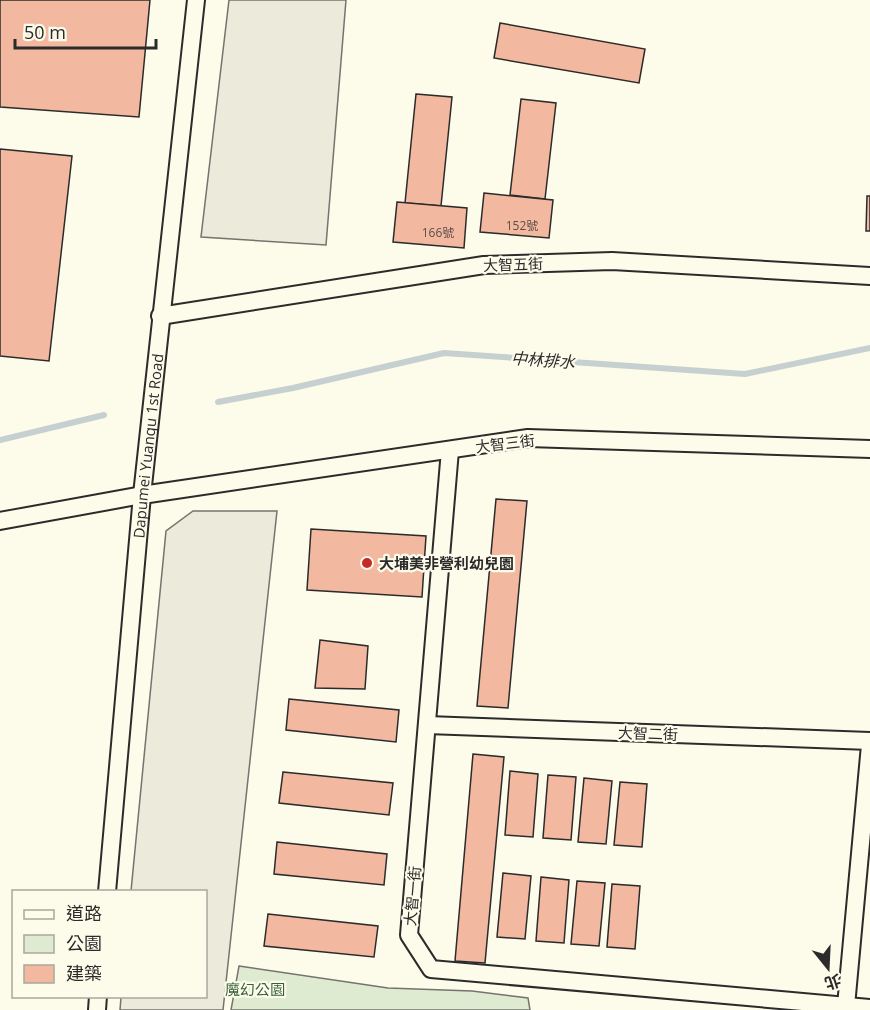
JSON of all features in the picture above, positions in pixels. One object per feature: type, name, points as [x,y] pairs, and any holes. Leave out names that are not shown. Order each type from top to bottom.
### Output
[{"type":"street","name":"Dapumei Yuanqu 1st Road","points":[[108,890],[142,495],[196,0]]},
{"type":"street","name":"大智五街","points":[[160,316],[484,265],[612,261],[870,276]]},
{"type":"street","name":"大智三街","points":[[0,521],[142,495],[528,438],[870,449]]},
{"type":"street","name":"大智一街","points":[[450,450],[409,935],[431,969],[870,1008]]},
{"type":"street","name":"大智二街","points":[[427,725],[870,743]]},
{"type":"street","points":[[846,1006],[870,743]]},
{"type":"green space","name":"魔幻公園","points":[[239,966],[388,988],[472,991],[528,998],[530,1010],[231,1010]]},
{"type":"shaded area","points":[[229,0],[346,0],[326,245],[201,237]]},
{"type":"shaded area","points":[[193,511],[277,511],[223,1010],[120,1010],[121,998],[207,998],[207,890],[131,890],[166,531]]},
{"type":"building","points":[[0,0],[150,0],[139,117],[0,107]]},
{"type":"building","points":[[500,23],[645,49],[639,83],[494,58]]},
{"type":"building","points":[[416,94],[452,97],[441,206],[405,203]]},
{"type":"building","points":[[521,99],[556,103],[545,199],[510,195]]},
{"type":"building","points":[[0,149],[72,156],[49,361],[0,356]]},
{"type":"building","points":[[484,193],[553,200],[549,238],[480,232]]},
{"type":"building","points":[[867,196],[870,196],[870,231],[866,231]]},
{"type":"building","points":[[397,202],[467,208],[464,248],[393,242]]},
{"type":"building","points":[[496,499],[527,501],[508,708],[477,706]]},
{"type":"building","name":"大埔美非營利幼兒園","points":[[311,529],[426,536],[422,597],[307,590]]},
{"type":"building","points":[[320,640],[368,646],[365,689],[315,688]]},
{"type":"building","points":[[289,699],[399,710],[396,742],[286,730]]},
{"type":"building","points":[[473,754],[504,757],[485,963],[455,961]]},
{"type":"building","points":[[510,771],[538,774],[533,837],[505,835]]},
{"type":"building","points":[[283,772],[393,783],[389,815],[279,803]]},
{"type":"building","points":[[548,775],[576,777],[571,840],[543,838]]},
{"type":"building","points":[[584,778],[612,781],[606,844],[578,842]]},
{"type":"building","points":[[620,782],[647,784],[642,847],[614,845]]},
{"type":"building","points":[[277,842],[387,854],[384,885],[274,874]]},
{"type":"building","points":[[503,873],[531,876],[525,939],[497,937]]},
{"type":"building","points":[[541,877],[569,880],[564,943],[536,941]]},
{"type":"building","points":[[577,881],[605,883],[599,946],[571,944]]},
{"type":"building","points":[[612,884],[640,886],[635,949],[607,947]]},
{"type":"building","points":[[268,914],[378,926],[374,957],[264,946]]},
{"type":"waterway","name":"中林排水","points":[[218,402],[293,388],[444,353],[745,374],[870,348]]},
{"type":"waterway","points":[[0,440],[104,415]]},
{"type":"place","name":"大埔美非營利幼兒園","points":[[367,563]]}]
